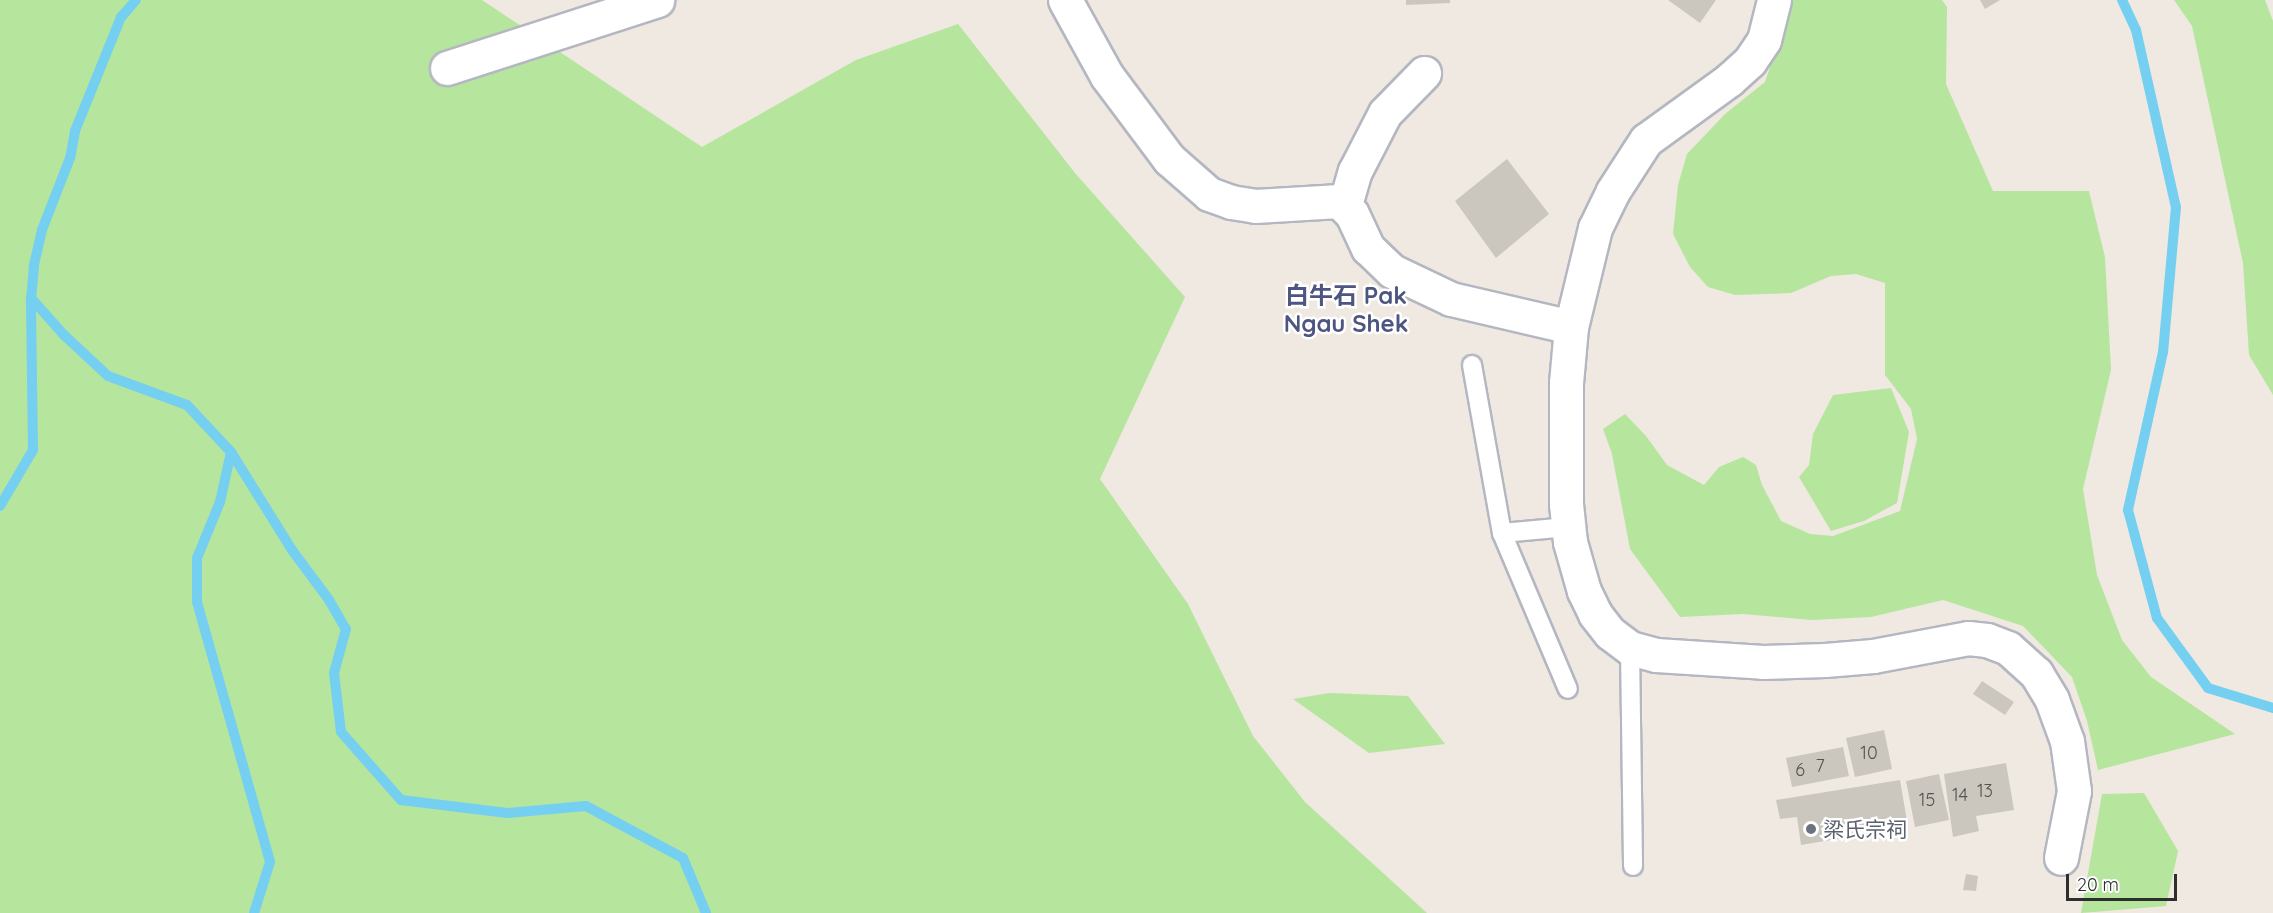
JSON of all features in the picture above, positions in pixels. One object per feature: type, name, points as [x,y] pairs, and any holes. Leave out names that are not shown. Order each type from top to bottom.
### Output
[{"type":"street","points":[[447,68],[657,0]]},
{"type":"street","points":[[1065,0],[1107,76],[1162,150],[1190,180],[1209,194],[1231,202],[1255,206],[1333,200],[1345,205],[1352,214],[1368,248],[1392,271],[1451,299],[1571,327]]},
{"type":"street","points":[[1774,0],[1764,40],[1750,61],[1729,80],[1646,140],[1630,162],[1595,228],[1571,327],[1566,382],[1564,442],[1568,527],[1577,569],[1595,614],[1610,633],[1630,648],[1656,655],[1763,662],[1873,656],[1968,638],[1987,640],[2008,648],[2036,673],[2052,700],[2067,741],[2074,791],[2061,858]]},
{"type":"street","points":[[1345,205],[1355,171],[1385,113],[1424,73]]},
{"type":"lane","points":[[1472,365],[1502,532],[1568,689]]},
{"type":"lane","points":[[1502,532],[1568,527]]},
{"type":"lane","points":[[1630,648],[1633,866]]},
{"type":"green space","points":[[0,0],[482,0],[702,147],[856,60],[958,24],[1075,173],[1185,297],[1100,479],[1188,604],[1253,736],[1305,802],[1427,913],[0,913]]},
{"type":"green space","points":[[1792,0],[1942,0],[1947,7],[1946,84],[1993,191],[2089,191],[2105,257],[2111,370],[2083,489],[2097,575],[2122,640],[2151,677],[2235,734],[2098,770],[2087,721],[2072,677],[2023,626],[1943,600],[1871,617],[1812,620],[1743,614],[1680,617],[1630,549],[1612,454],[1603,429],[1625,414],[1646,436],[1667,465],[1704,485],[1719,467],[1743,457],[1756,465],[1762,485],[1781,521],[1810,534],[1833,536],[1900,511],[1917,439],[1911,409],[1885,375],[1885,283],[1856,274],[1831,276],[1791,293],[1735,295],[1708,287],[1690,267],[1673,234],[1678,185],[1687,154],[1725,114],[1765,82]]},
{"type":"green space","points":[[2174,0],[2265,0],[2273,21],[2273,395],[2249,355],[2243,263],[2192,26]]},
{"type":"green space","points":[[1891,388],[1909,432],[1897,503],[1864,521],[1831,531],[1799,477],[1809,465],[1813,434],[1833,395]]},
{"type":"green space","points":[[1329,693],[1408,696],[1445,744],[1369,753],[1293,699]]},
{"type":"green space","points":[[2144,793],[2178,851],[2166,906],[2081,913],[2102,794]]},
{"type":"building","points":[[1406,0],[1450,0],[1450,3],[1406,5]]},
{"type":"building","points":[[1668,0],[1716,0],[1700,23]]},
{"type":"building","points":[[1980,0],[2000,0],[1985,9]]},
{"type":"building","points":[[1507,159],[1549,214],[1496,258],[1455,201]]},
{"type":"building","points":[[1982,681],[2014,702],[2005,715],[1973,694]]},
{"type":"building","points":[[1884,730],[1892,769],[1855,777],[1846,738]]},
{"type":"building","points":[[1843,747],[1849,776],[1792,787],[1786,758]]},
{"type":"building","points":[[2006,763],[2014,810],[1976,816],[1979,831],[1953,837],[1944,774]]},
{"type":"building","points":[[1939,774],[1949,820],[1915,827],[1906,781]]},
{"type":"building","points":[[1900,780],[1908,827],[1801,845],[1797,817],[1780,819],[1776,800]]},
{"type":"building","points":[[1966,874],[1978,876],[1976,891],[1963,890]]},
{"type":"waterway","points":[[136,0],[121,17],[75,131],[70,158],[42,230],[34,266],[31,298],[64,335],[108,376],[187,405],[231,452],[220,502],[197,558],[197,602],[270,862],[254,913]]},
{"type":"waterway","points":[[2122,0],[2136,30],[2176,207],[2163,352],[2128,510],[2157,618],[2208,688],[2273,708]]},
{"type":"waterway","points":[[0,506],[33,450],[31,298]]},
{"type":"waterway","points":[[231,452],[292,550],[329,600],[346,629],[334,673],[341,732],[401,800],[507,813],[586,806],[683,858],[706,913]]},
{"type":"place","name":"梁氏宗祠","points":[[1811,829]]},
{"type":"district","name":"白牛石 Pak Ngau Shek","points":[[1346,310]]}]
